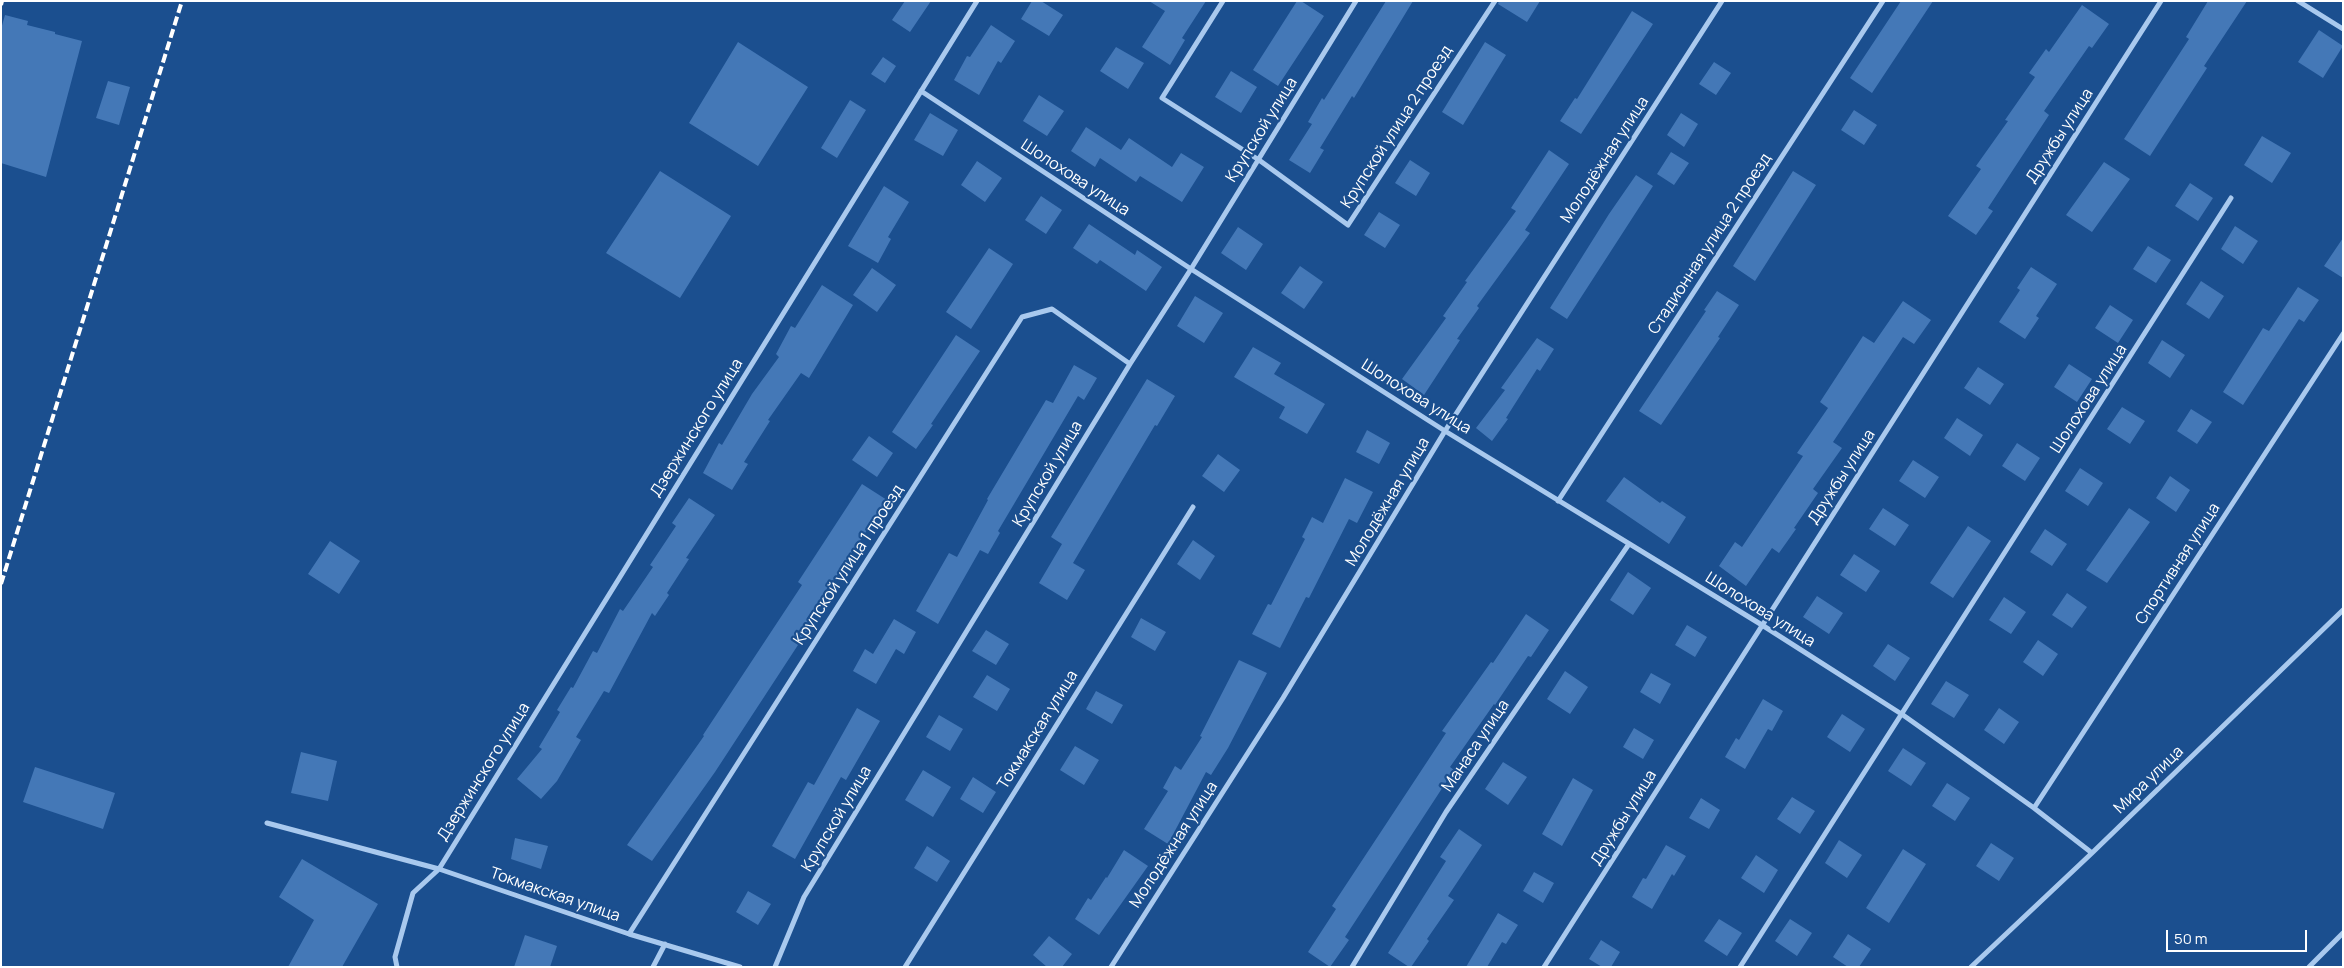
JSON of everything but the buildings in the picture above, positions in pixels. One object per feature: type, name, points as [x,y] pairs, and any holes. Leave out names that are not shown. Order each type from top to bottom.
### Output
[{"type":"street","name":"Дзержинского улица","points":[[439,869],[977,1]]},
{"type":"street","points":[[1223,1],[1162,98],[1258,160]]},
{"type":"street","name":"Крупской улица","points":[[776,967],[804,897],[1130,364],[1191,269],[1356,1]]},
{"type":"street","name":"Молодёжная улица","points":[[1111,967],[1283,698],[1445,431],[1722,1]]},
{"type":"street","name":"Стадионная улица 2 проезд","points":[[1558,501],[1883,1]]},
{"type":"street","name":"Дружбы улица","points":[[1544,967],[2161,1]]},
{"type":"street","points":[[2298,1],[2343,30]]},
{"type":"street","name":"Крупской улица 2 проезд","points":[[1258,160],[1348,224],[1494,2]]},
{"type":"street","name":"Шолохова улица","points":[[921,91],[1191,269],[1445,431],[1762,625],[1902,714],[2034,808],[2092,853]]},
{"type":"street","name":"Шолохова улица","points":[[1740,967],[2231,198]]},
{"type":"street","name":"Крупской улица 1 проезд","points":[[629,934],[1022,317],[1052,309],[1130,364]]},
{"type":"street","name":"Спортивная улица","points":[[2034,808],[2343,334]]},
{"type":"street","name":"Токмакская улица","points":[[905,967],[1193,507]]},
{"type":"street","name":"Манаса улица","points":[[1352,967],[1446,812],[1629,544]]},
{"type":"street","name":"Мира улица","points":[[1971,967],[2092,853],[2343,610]]},
{"type":"street","name":"Токмакская улица","points":[[267,823],[439,869],[629,934],[740,967]]},
{"type":"street","points":[[397,967],[396,957],[413,893],[439,869]]},
{"type":"street","points":[[2309,967],[2343,933]]},
{"type":"street","points":[[653,967],[664,944]]},
{"type":"railway","points":[[1,5],[2,1]]},
{"type":"railway","points":[[1,584],[182,1]]}]
